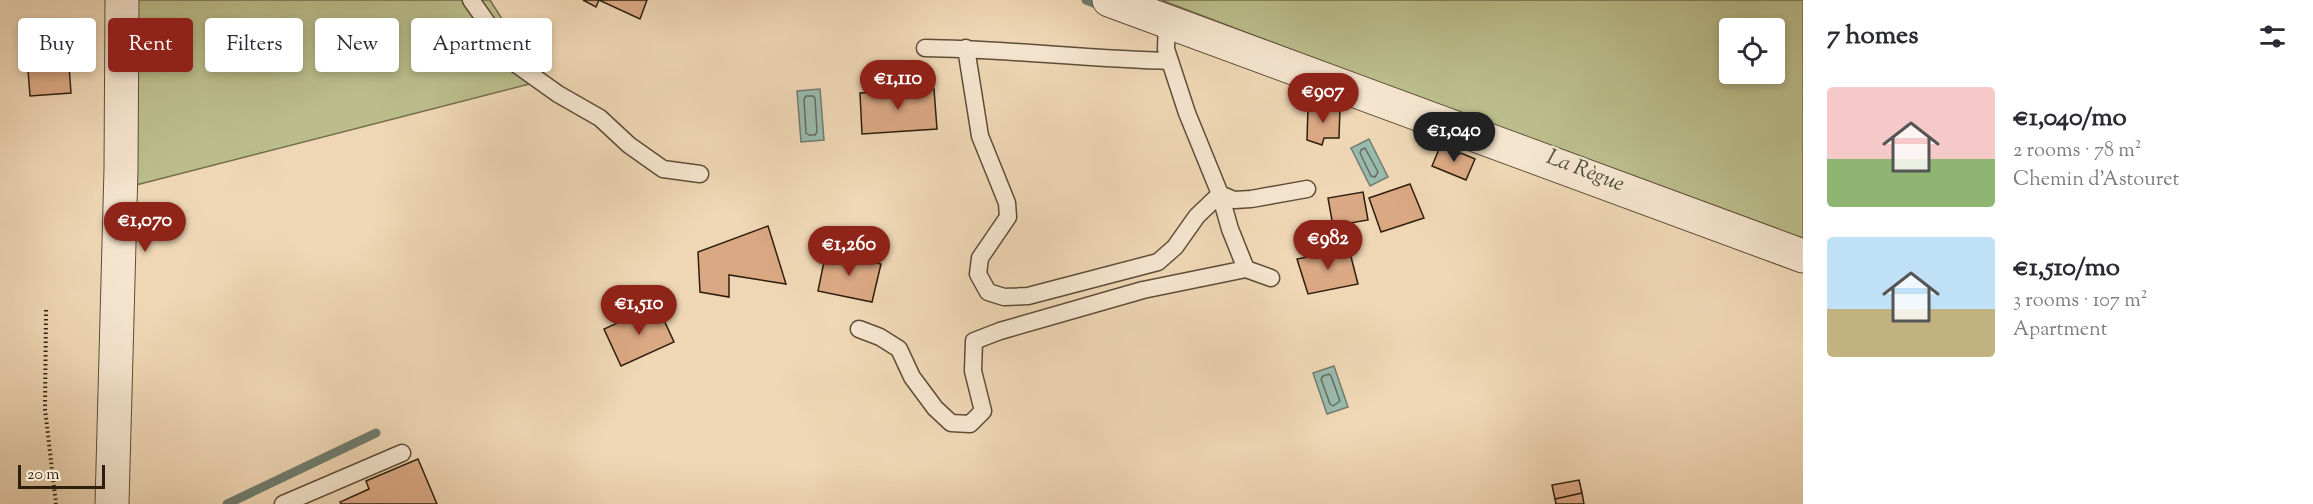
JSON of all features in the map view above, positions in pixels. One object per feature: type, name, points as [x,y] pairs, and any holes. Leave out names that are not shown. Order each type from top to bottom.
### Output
[{"type":"street","points":[[112,504],[123,0]]},
{"type":"street","points":[[1109,0],[1803,256]]},
{"type":"lane","points":[[471,0],[516,64],[558,94],[600,118],[629,145],[663,169],[700,174]]},
{"type":"lane","points":[[1167,21],[1166,49],[1187,113],[1220,194],[1230,230],[1246,269]]},
{"type":"lane","points":[[925,48],[966,48],[1124,60],[1170,61]]},
{"type":"lane","points":[[966,48],[980,136],[1007,203],[1008,217],[980,258],[978,274],[988,292],[1004,297],[1028,296],[1158,262],[1175,248],[1197,216],[1220,194]]},
{"type":"lane","points":[[1220,194],[1234,200],[1307,189]]},
{"type":"lane","points":[[860,329],[880,337],[899,349],[912,377],[935,408],[951,423],[970,424],[983,411],[972,371],[974,341],[1000,331],[1143,290],[1246,269],[1271,278]]},
{"type":"lane","points":[[283,504],[402,453]]},
{"type":"path","points":[[46,310],[45,409],[56,504]]},
{"type":"green space","points":[[138,0],[490,0],[501,18],[411,18],[411,72],[535,72],[541,81],[136,185],[137,72],[193,72],[193,18],[138,18]]},
{"type":"green space","points":[[1161,0],[1803,0],[1803,244]]},
{"type":"water","points":[[820,89],[824,140],[801,142],[797,91]]},
{"type":"water","points":[[1369,139],[1388,177],[1370,186],[1351,148]]},
{"type":"water","points":[[1334,366],[1348,407],[1327,414],[1313,373]]},
{"type":"building","points":[[583,0],[599,0],[596,7]]},
{"type":"building","points":[[599,0],[647,0],[640,19]]},
{"type":"building","points":[[28,72],[69,72],[71,93],[30,96]]},
{"type":"building","points":[[934,89],[937,129],[862,134],[860,93]]},
{"type":"building","points":[[1308,107],[1340,108],[1339,138],[1324,138],[1322,145],[1307,140]]},
{"type":"building","points":[[1440,147],[1475,159],[1466,180],[1432,166]]},
{"type":"building","points":[[1410,184],[1424,218],[1381,232],[1369,198]]},
{"type":"building","points":[[1363,192],[1368,220],[1333,226],[1328,198]]},
{"type":"building","points":[[768,226],[786,284],[729,275],[729,297],[700,292],[698,252]]},
{"type":"building","points":[[1349,249],[1358,284],[1308,294],[1297,259]]},
{"type":"building","points":[[826,252],[881,264],[872,302],[818,291]]},
{"type":"building","points":[[657,305],[674,342],[621,366],[604,329]]},
{"type":"building","points":[[418,459],[437,504],[341,504],[340,502],[369,489],[366,481]]},
{"type":"building","points":[[1579,480],[1582,493],[1555,499],[1552,485]]},
{"type":"building","points":[[1582,493],[1584,504],[1556,504],[1555,499]]},
{"type":"waterway","name":"La Règue","points":[[1086,0],[1104,7]]},
{"type":"waterway","points":[[227,504],[376,433]]}]
